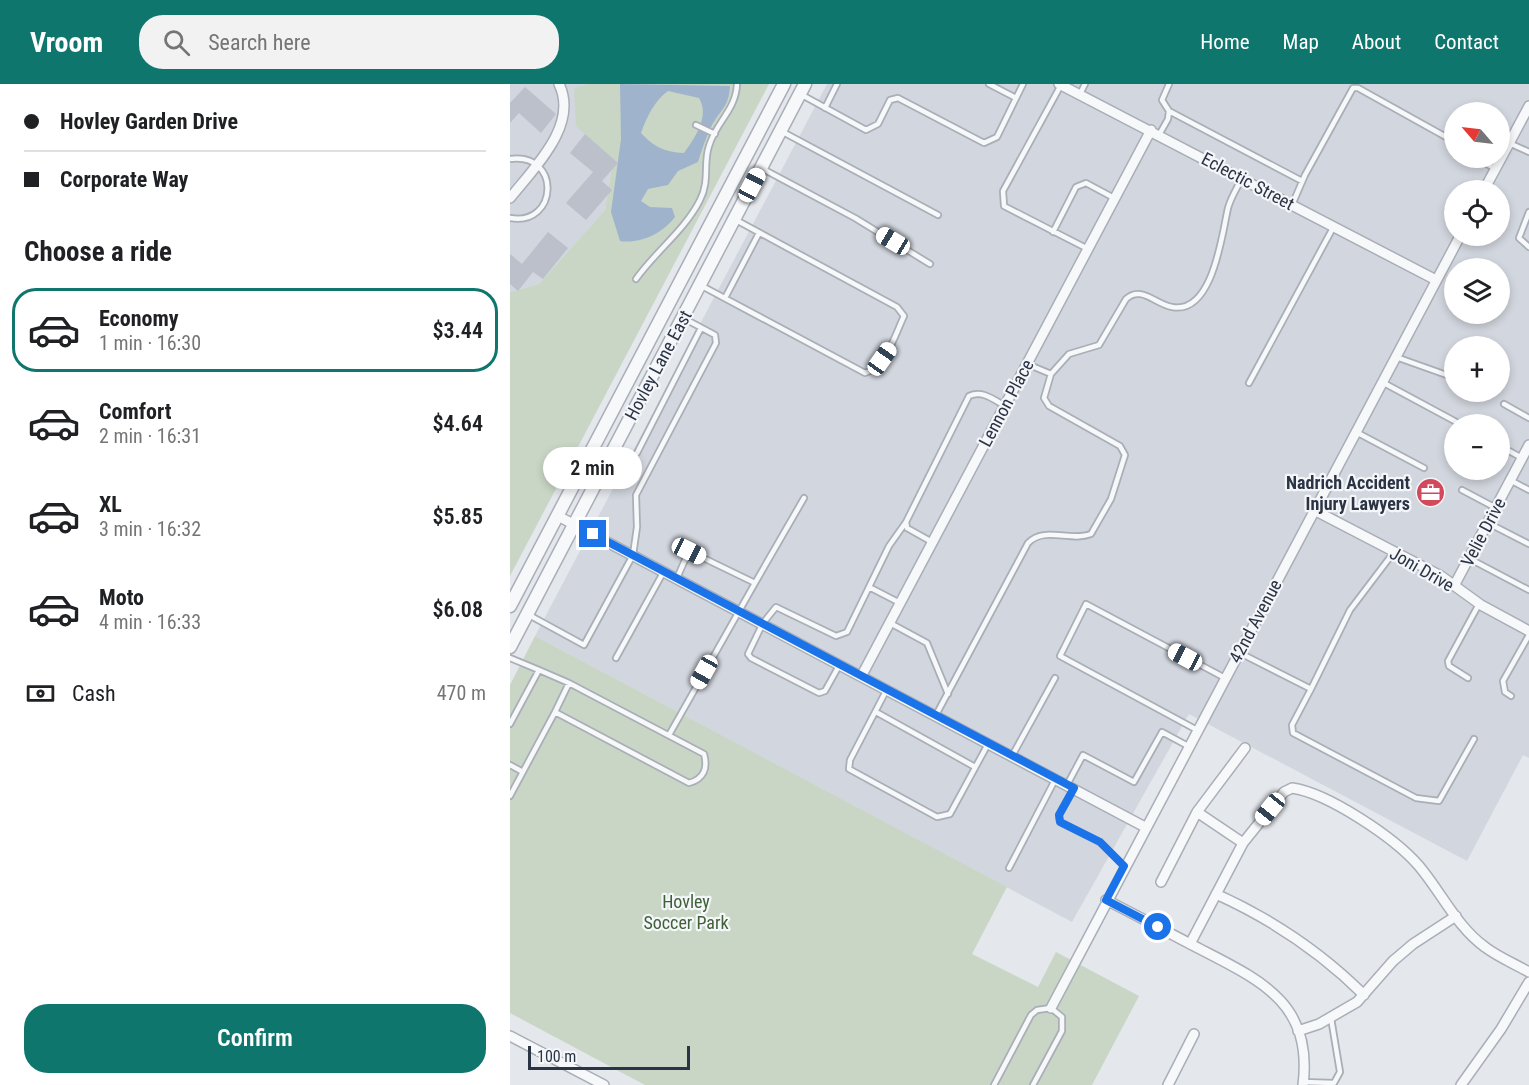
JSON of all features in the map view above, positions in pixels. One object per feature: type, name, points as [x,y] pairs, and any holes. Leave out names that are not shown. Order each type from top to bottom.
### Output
[{"type":"street","points":[[510,198],[537,165],[560,130],[563,93],[559,84]]},
{"type":"street","name":"Hovley Lane East","points":[[510,606],[784,84]]},
{"type":"street","name":"Eclectic Street","points":[[1060,84],[1436,280]]},
{"type":"street","name":"Hovley Lane East","points":[[510,646],[781,131],[801,87]]},
{"type":"street","points":[[1510,141],[1529,106]]},
{"type":"street","name":"Lennon Place","points":[[862,675],[1115,198],[1155,133]]},
{"type":"street","points":[[1490,180],[1496,169]]},
{"type":"street","points":[[682,318],[678,312],[679,306],[703,242]]},
{"type":"street","name":"42nd Avenue","points":[[1051,1008],[1124,866],[1455,246]]},
{"type":"street","name":"Velie Drive","points":[[1454,586],[1527,451]]},
{"type":"street","name":"Joni Drive","points":[[1314,510],[1454,586],[1479,604],[1529,633]]},
{"type":"street","points":[[558,516],[840,663],[1145,827]]},
{"type":"street","points":[[1161,882],[1197,812],[1245,748]]},
{"type":"street","points":[[1190,944],[1243,843],[1284,792],[1292,788],[1301,789],[1368,823],[1402,849],[1419,866],[1456,916],[1485,947],[1529,972]]},
{"type":"street","points":[[1197,812],[1243,843]]},
{"type":"street","points":[[1216,894],[1284,932],[1341,972],[1364,995]]},
{"type":"street","points":[[1106,900],[1249,974],[1266,986],[1290,1011],[1298,1031],[1304,1047],[1303,1084]]},
{"type":"street","points":[[1298,1031],[1331,1018],[1364,995],[1393,961],[1413,944],[1456,916]]},
{"type":"street","points":[[1461,1085],[1501,1029],[1529,982]]},
{"type":"street","points":[[1168,1085],[1194,1034]]},
{"type":"street","points":[[510,1036],[604,1085]]},
{"type":"lane","points":[[636,279],[651,257],[690,216],[701,199],[708,176],[708,147],[737,98],[737,84]]},
{"type":"lane","points":[[825,108],[837,84]]},
{"type":"lane","points":[[989,84],[1016,98]]},
{"type":"lane","points":[[801,87],[825,108],[866,130],[878,124],[890,100],[898,98],[984,143],[997,137],[1023,84]]},
{"type":"lane","points":[[1060,84],[1003,191],[1004,206],[1088,249]]},
{"type":"lane","points":[[1080,94],[1085,84]]},
{"type":"lane","points":[[1169,84],[1162,100],[1169,111],[1302,182]]},
{"type":"lane","points":[[1348,84],[1444,136]]},
{"type":"lane","points":[[1292,204],[1353,88]]},
{"type":"lane","points":[[1155,133],[1168,119],[1169,111]]},
{"type":"lane","points":[[696,125],[715,134]]},
{"type":"lane","points":[[781,131],[938,215]]},
{"type":"lane","points":[[1510,143],[1529,152]]},
{"type":"lane","points":[[510,159],[528,160],[537,165],[546,177],[548,193],[542,207],[529,217],[510,218]]},
{"type":"lane","points":[[761,168],[855,218],[930,264]]},
{"type":"lane","points":[[936,715],[1028,543],[1043,534],[1074,538],[1091,534],[1120,477],[1125,455],[1120,446],[1049,406],[1044,398],[1051,374],[1069,354],[1099,345],[1126,299],[1132,293],[1139,292],[1170,307],[1180,308],[1191,304],[1200,295],[1217,263],[1226,231],[1228,207],[1242,178]]},
{"type":"lane","points":[[1053,232],[1076,187],[1086,183],[1115,198]]},
{"type":"lane","points":[[1529,212],[1519,238],[1529,247]]},
{"type":"lane","points":[[700,285],[865,373],[874,370],[890,348],[904,316],[897,307],[734,219]]},
{"type":"lane","points":[[1249,383],[1334,226]]},
{"type":"lane","points":[[725,298],[759,232]]},
{"type":"lane","points":[[527,614],[584,645],[633,555],[637,527],[636,495],[716,343],[715,335],[682,318]]},
{"type":"lane","points":[[610,456],[627,461],[637,453],[701,328]]},
{"type":"lane","points":[[1396,357],[1444,374]]},
{"type":"lane","points":[[1027,364],[1051,374]]},
{"type":"lane","points":[[1382,382],[1444,415]]},
{"type":"lane","points":[[840,663],[825,691],[819,693],[780,674],[751,658],[748,654],[764,623],[776,607],[827,633],[842,635],[847,632],[889,546],[906,522],[969,396],[976,393],[987,395],[1005,406]]},
{"type":"lane","points":[[1504,404],[1529,418]]},
{"type":"lane","points":[[1356,432],[1424,468]]},
{"type":"lane","points":[[1510,448],[1527,451]]},
{"type":"lane","points":[[1510,480],[1529,490]]},
{"type":"lane","points":[[1462,490],[1496,508]]},
{"type":"lane","points":[[669,735],[738,610],[804,498]]},
{"type":"lane","points":[[906,522],[907,528],[933,542]]},
{"type":"lane","points":[[1488,523],[1529,544]]},
{"type":"lane","points":[[677,578],[689,551],[755,582]]},
{"type":"lane","points":[[1394,552],[1350,610],[1292,725],[1293,734],[1416,798],[1439,801],[1474,739]]},
{"type":"lane","points":[[1470,559],[1529,590]]},
{"type":"lane","points":[[616,658],[664,571]]},
{"type":"lane","points":[[869,587],[900,603]]},
{"type":"lane","points":[[1197,730],[1060,656],[1086,604],[1225,678]]},
{"type":"lane","points":[[1468,678],[1449,666],[1448,662],[1479,604]]},
{"type":"lane","points":[[890,623],[927,644],[948,694]]},
{"type":"lane","points":[[1511,696],[1505,692],[1503,681],[1529,633]]},
{"type":"lane","points":[[1238,652],[1311,689]]},
{"type":"lane","points":[[510,657],[569,683],[704,754],[705,772],[698,780],[689,783],[555,712]]},
{"type":"lane","points":[[510,723],[539,670]]},
{"type":"lane","points":[[1012,756],[1055,678]]},
{"type":"lane","points":[[510,796],[569,683]]},
{"type":"lane","points":[[887,688],[850,759],[849,769],[937,817],[950,814],[989,743]]},
{"type":"lane","points":[[876,711],[975,767]]},
{"type":"lane","points":[[1124,866],[1100,842],[1060,822],[1059,815],[1083,755],[1134,782],[1162,732],[1188,746]]},
{"type":"lane","points":[[510,765],[523,772]]},
{"type":"lane","points":[[1009,868],[1055,779]]},
{"type":"lane","points":[[994,1085],[1031,1015],[1037,1010],[1051,1008],[1062,1017],[1062,1031],[1034,1085]]},
{"type":"lane","points":[[1303,1084],[1334,1083],[1340,1072],[1331,1018]]},
{"type":"shaded area","points":[[510,84],[587,84],[574,88],[613,160],[605,210],[539,284],[510,292]]},
{"type":"shaded area","points":[[827,84],[1529,84],[1529,758],[1523,755],[1467,861],[1189,714],[1072,922],[535,636]]},
{"type":"green space","points":[[587,84],[769,84],[510,576],[510,292],[539,284],[605,210],[613,160],[576,126],[574,88]]},
{"type":"green space","name":"Hovley Soccer Park","points":[[535,636],[1007,887],[972,954],[1038,987],[1056,952],[1139,996],[1092,1085],[645,1085],[510,1013],[510,685]]},
{"type":"water","points":[[620,84],[730,86],[727,103],[712,125],[698,162],[678,171],[668,185],[648,189],[641,201],[650,207],[672,208],[675,217],[657,233],[628,242],[620,241],[611,212],[621,139]],"holes":[[[668,91],[699,98],[703,112],[700,127],[684,153],[660,148],[641,133],[659,99]]]},
{"type":"building","points":[[525,87],[556,114],[541,133],[519,113],[510,123],[510,103]]},
{"type":"building","points":[[585,134],[618,163],[602,181],[612,190],[586,220],[566,203],[593,172],[570,153]]},
{"type":"building","points":[[548,232],[568,248],[543,279],[533,272],[518,291],[510,284],[510,254],[522,264]]},
{"type":"place","name":"Nadrich Accident Injury Lawyers","points":[[1431,492]]},
{"type":"route","points":[[593,534],[1074,788],[1058,819],[1062,824],[1100,842],[1124,866],[1106,900],[1158,927]]}]
